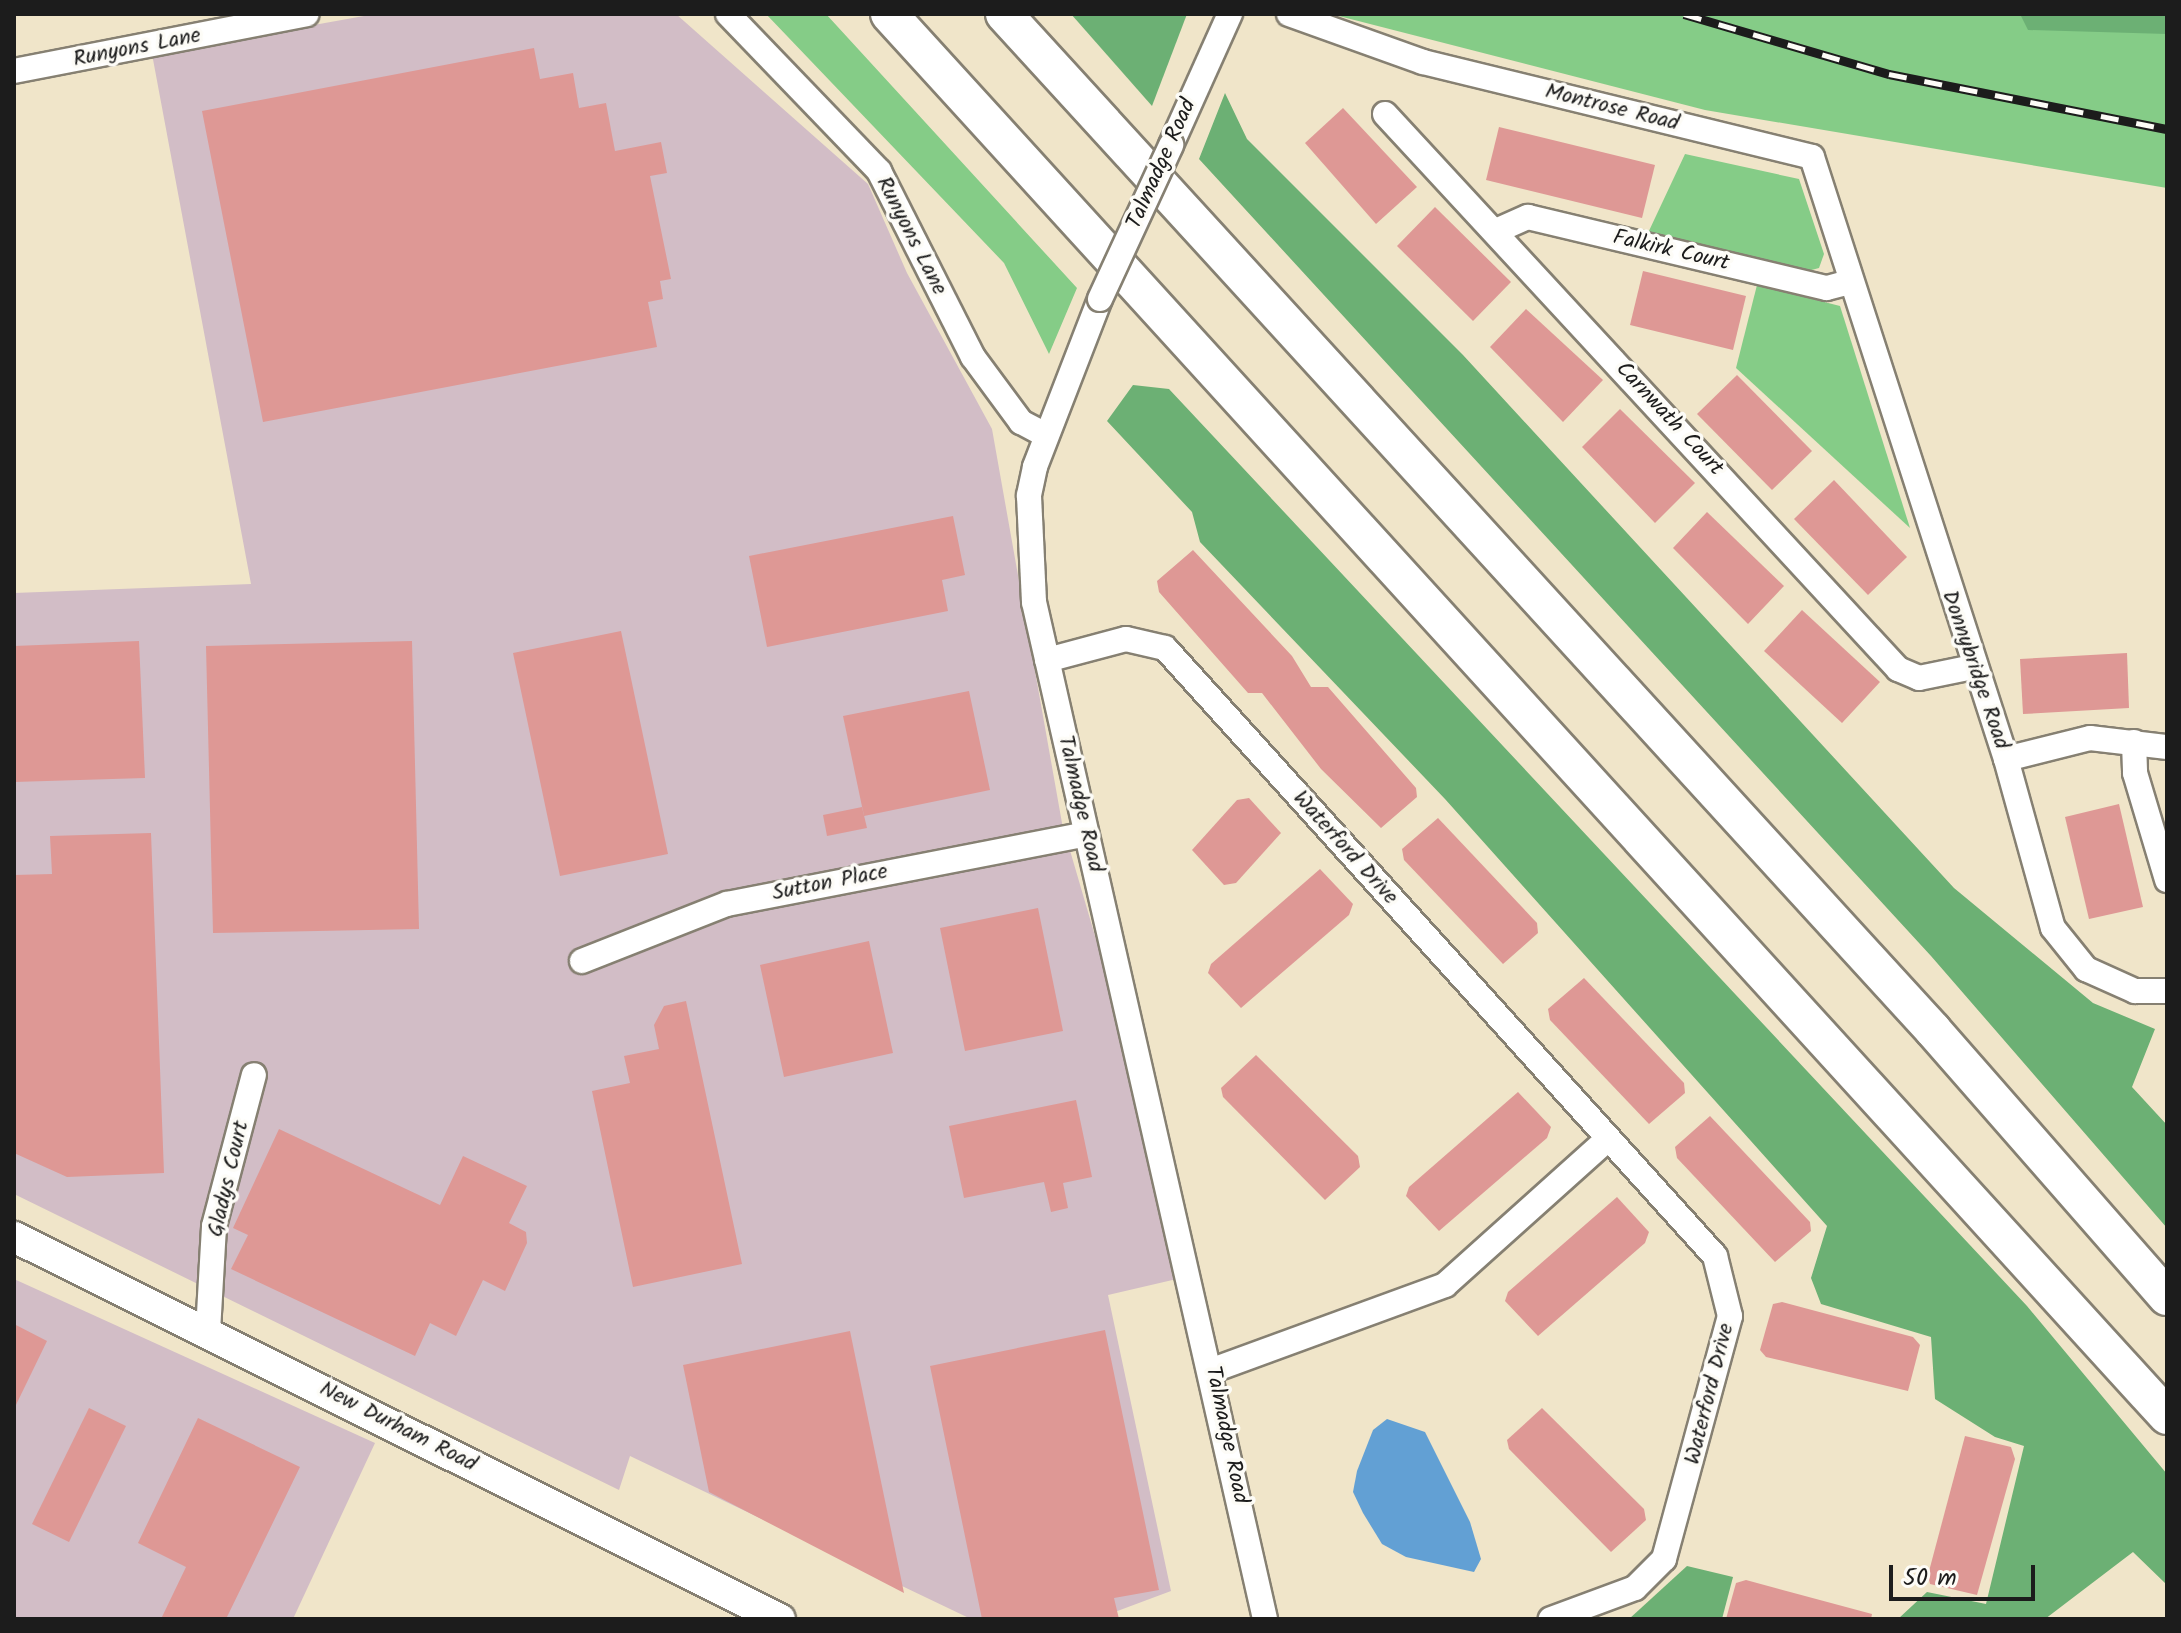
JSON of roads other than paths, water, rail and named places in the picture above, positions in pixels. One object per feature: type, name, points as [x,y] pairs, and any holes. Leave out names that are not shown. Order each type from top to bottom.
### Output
[{"type":"highway","points":[[889,14],[2167,1416]]},
{"type":"highway","points":[[1004,14],[1933,1030],[2167,1297]]},
{"type":"main road","name":"New Durham Road","points":[[14,1237],[208,1331],[780,1619]]},
{"type":"street","name":"Runyons Lane","points":[[14,71],[306,14]]},
{"type":"street","name":"Runyons Lane","points":[[728,14],[879,171],[973,357],[1021,422],[1044,434]]},
{"type":"street","name":"Talmadge Road","points":[[1230,14],[1100,299],[1044,434],[1029,496],[1034,602],[1213,1370],[1265,1619]]},
{"type":"street","name":"Montrose Road","points":[[1289,14],[1423,62],[1812,157],[1849,282]]},
{"type":"street","name":"Carnwath Court","points":[[1385,114],[1898,669],[1919,678],[1973,667]]},
{"type":"street","name":"Falkirk Court","points":[[1496,231],[1528,217],[1827,288],[1849,282]]},
{"type":"street","name":"Donnybridge Road","points":[[1849,282],[1973,667],[2006,759],[2053,928],[2086,969],[2135,991],[2167,991]]},
{"type":"street","name":"Waterford Drive","points":[[1047,660],[1126,639],[1165,648],[1715,1256],[1730,1316],[1664,1559],[1635,1588],[1551,1619]]},
{"type":"street","points":[[2006,759],[2090,738],[2167,747]]},
{"type":"street","points":[[2134,742],[2135,773],[2167,880]]},
{"type":"street","name":"Sutton Place","points":[[582,961],[727,904],[1086,834]]},
{"type":"street","name":"Gladys Court","points":[[208,1331],[214,1226],[254,1075]]},
{"type":"street","points":[[1213,1370],[1445,1285],[1608,1139]]},
{"type":"water","points":[[1387,1419],[1425,1432],[1470,1522],[1481,1559],[1474,1572],[1406,1557],[1382,1544],[1363,1513],[1353,1492],[1357,1471],[1373,1430]]},
{"type":"railway","points":[[1684,14],[1889,74],[2167,129]]}]
